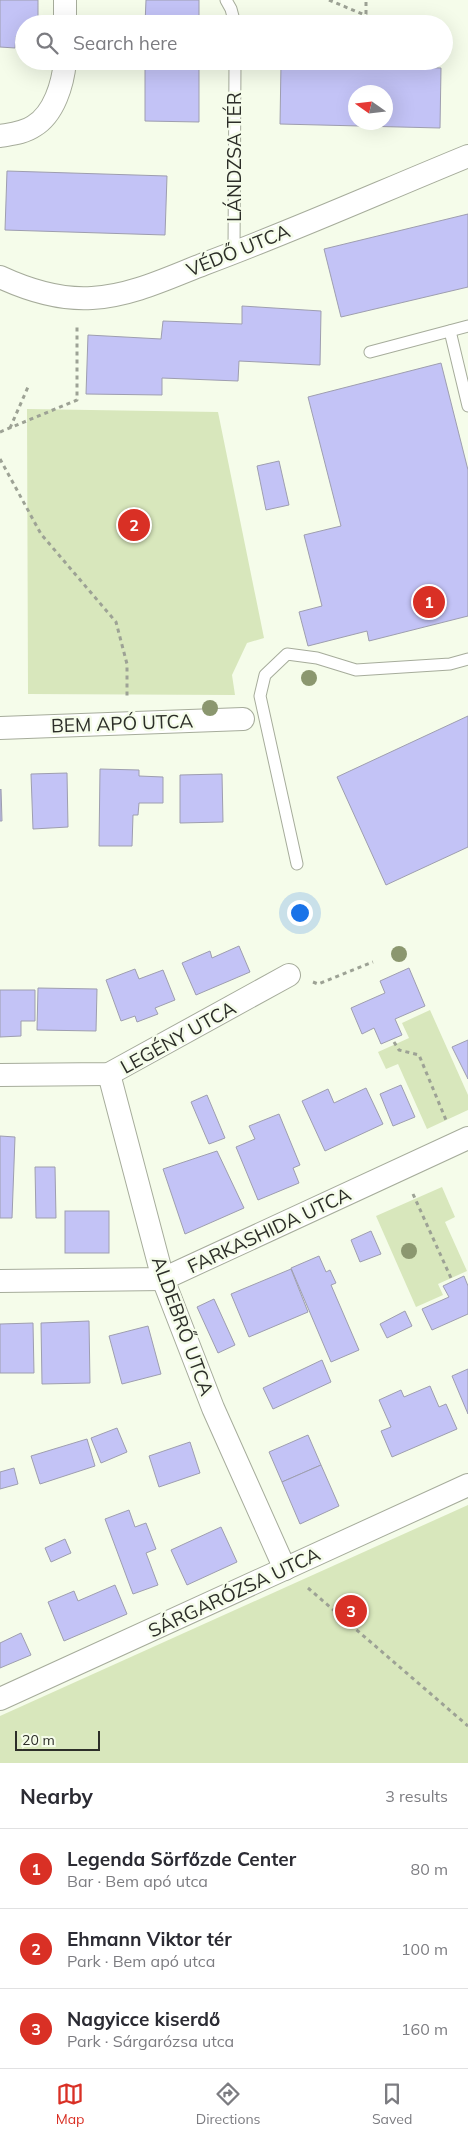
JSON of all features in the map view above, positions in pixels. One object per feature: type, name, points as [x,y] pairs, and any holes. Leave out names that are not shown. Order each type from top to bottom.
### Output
[{"type":"street","points":[[65,0],[65,15]]},
{"type":"street","points":[[0,136],[20,132],[34,126],[45,116],[61,86],[64,70]]},
{"type":"street","name":"VÉDŐ UTCA","points":[[0,277],[31,299],[62,296],[90,298],[110,296],[134,290],[234,253],[468,156]]},
{"type":"street","name":"BEM APÓ UTCA","points":[[0,728],[243,719]]},
{"type":"street","name":"LEGÉNY UTCA","points":[[0,1075],[109,1074],[289,975]]},
{"type":"street","name":"ALDEBRŐ UTCA","points":[[109,1074],[163,1279],[213,1408],[285,1568]]},
{"type":"street","name":"FARKASHIDA UTCA","points":[[0,1281],[163,1279],[468,1138]]},
{"type":"street","name":"SÁRGARÓZSA UTCA","points":[[0,1700],[285,1568],[468,1486]]},
{"type":"lane","points":[[226,0],[233,15]]},
{"type":"lane","name":"LÁNDZSA TÉR","points":[[234,253],[235,70]]},
{"type":"lane","points":[[370,352],[468,326]]},
{"type":"lane","points":[[450,331],[468,406]]},
{"type":"lane","points":[[297,864],[260,696],[265,676],[287,654],[317,658],[356,670],[450,664],[468,660]]},
{"type":"path","points":[[329,0],[366,14],[366,0]]},
{"type":"path","points":[[0,432],[77,400],[77,297]]},
{"type":"path","points":[[10,428],[28,387]]},
{"type":"path","points":[[0,459],[41,534],[116,622],[127,664],[127,723]]},
{"type":"path","points":[[289,975],[318,984],[372,962]]},
{"type":"path","points":[[394,1042],[399,1050],[419,1055],[447,1123]]},
{"type":"path","points":[[413,1194],[451,1278]]},
{"type":"path","points":[[285,1568],[456,1713],[468,1726]]},
{"type":"green space","points":[[27,409],[218,412],[264,638],[247,643],[232,675],[235,695],[28,694]]},
{"type":"green space","points":[[430,1010],[468,1095],[468,1110],[427,1129],[398,1064],[386,1069],[378,1052],[409,1038],[402,1023]]},
{"type":"green space","points":[[442,1187],[455,1217],[445,1222],[467,1271],[438,1284],[443,1295],[416,1307],[376,1216]]},
{"type":"green space","points":[[468,1505],[468,1763],[0,1763],[0,1716]]},
{"type":"building","points":[[0,0],[38,0],[38,15],[15,15],[15,48],[0,47]]},
{"type":"building","points":[[146,0],[199,0],[199,15],[145,15]]},
{"type":"building","points":[[145,70],[199,70],[199,122],[145,121]]},
{"type":"building","points":[[281,70],[441,70],[440,128],[393,127],[393,85],[348,85],[348,126],[280,124]]},
{"type":"building","points":[[7,171],[167,176],[165,235],[5,230]]},
{"type":"building","points":[[468,214],[468,287],[341,317],[324,249]]},
{"type":"building","points":[[242,306],[321,311],[320,365],[239,361],[238,381],[162,378],[162,395],[86,394],[88,335],[161,339],[163,321],[242,324]]},
{"type":"building","points":[[441,363],[468,470],[468,616],[369,641],[367,631],[308,646],[299,612],[322,606],[304,535],[341,526],[308,397]]},
{"type":"building","points":[[279,461],[289,505],[266,510],[257,466]]},
{"type":"building","points":[[468,716],[468,847],[386,885],[337,777]]},
{"type":"building","points":[[100,769],[139,770],[139,776],[163,777],[163,803],[139,803],[138,815],[133,815],[132,846],[99,846]]},
{"type":"building","points":[[67,773],[68,827],[33,829],[31,774]]},
{"type":"building","points":[[222,774],[223,822],[180,823],[180,775]]},
{"type":"building","points":[[0,790],[2,821],[0,821]]},
{"type":"building","points":[[239,946],[250,972],[196,995],[182,963],[210,951],[212,958]]},
{"type":"building","points":[[409,968],[425,1006],[395,1019],[402,1035],[381,1044],[374,1028],[362,1034],[351,1008],[385,993],[380,981]]},
{"type":"building","points":[[135,969],[139,979],[163,970],[175,1000],[155,1008],[158,1014],[137,1022],[135,1016],[121,1021],[106,980]]},
{"type":"building","points":[[38,988],[97,989],[96,1031],[37,1030]]},
{"type":"building","points":[[0,990],[35,990],[35,1021],[21,1021],[21,1036],[0,1037]]},
{"type":"building","points":[[468,1040],[468,1079],[452,1047]]},
{"type":"building","points":[[401,1085],[415,1117],[393,1126],[380,1094]]},
{"type":"building","points":[[366,1088],[383,1124],[325,1151],[302,1101],[328,1089],[334,1103]]},
{"type":"building","points":[[207,1095],[225,1138],[209,1144],[191,1102]]},
{"type":"building","points":[[279,1114],[300,1165],[293,1168],[299,1183],[258,1200],[236,1147],[255,1139],[249,1126]]},
{"type":"building","points":[[0,1136],[15,1137],[12,1218],[0,1218]]},
{"type":"building","points":[[217,1151],[244,1208],[185,1234],[163,1169]]},
{"type":"building","points":[[35,1167],[55,1167],[56,1218],[36,1218]]},
{"type":"building","points":[[65,1211],[109,1211],[109,1253],[65,1253]]},
{"type":"building","points":[[371,1231],[381,1254],[360,1262],[351,1240]]},
{"type":"building","points":[[319,1256],[326,1272],[330,1270],[336,1283],[331,1285],[359,1350],[331,1362],[291,1268]]},
{"type":"building","points":[[291,1269],[308,1312],[249,1337],[231,1294]]},
{"type":"building","points":[[464,1276],[468,1286],[468,1314],[432,1330],[422,1309],[449,1297],[443,1286]]},
{"type":"building","points":[[214,1299],[235,1345],[218,1353],[197,1307]]},
{"type":"building","points":[[405,1311],[412,1326],[387,1338],[380,1324]]},
{"type":"building","points":[[89,1321],[90,1383],[42,1384],[41,1323]]},
{"type":"building","points":[[33,1323],[34,1373],[0,1373],[0,1324]]},
{"type":"building","points":[[148,1326],[161,1374],[122,1384],[109,1336]]},
{"type":"building","points":[[322,1360],[331,1382],[273,1409],[263,1388]]},
{"type":"building","points":[[468,1369],[468,1414],[452,1376]]},
{"type":"building","points":[[430,1386],[439,1407],[446,1404],[457,1429],[392,1457],[381,1431],[391,1427],[379,1400],[401,1390],[404,1397]]},
{"type":"building","points":[[117,1428],[127,1452],[101,1463],[91,1438]]},
{"type":"building","points":[[308,1435],[321,1465],[282,1482],[269,1452]]},
{"type":"building","points":[[87,1439],[95,1466],[40,1484],[31,1456]]},
{"type":"building","points":[[190,1442],[200,1473],[159,1487],[149,1456]]},
{"type":"building","points":[[321,1465],[339,1506],[300,1524],[282,1482]]},
{"type":"building","points":[[14,1468],[18,1484],[0,1489],[0,1472]]},
{"type":"building","points":[[129,1510],[135,1527],[146,1523],[156,1549],[146,1553],[158,1585],[133,1594],[105,1519]]},
{"type":"building","points":[[221,1527],[237,1562],[187,1585],[171,1550]]},
{"type":"building","points":[[65,1539],[71,1553],[51,1562],[45,1548]]},
{"type":"building","points":[[115,1585],[127,1614],[64,1641],[48,1602],[74,1591],[78,1601]]},
{"type":"building","points":[[21,1633],[31,1655],[0,1668],[0,1643]]},
{"type":"place","name":"Ehmann Viktor tér","points":[[134,525]]},
{"type":"place","name":"Legenda Sörfőzde Center","points":[[429,602]]},
{"type":"place","name":"Nagyicce kiserdő","points":[[351,1611]]}]
